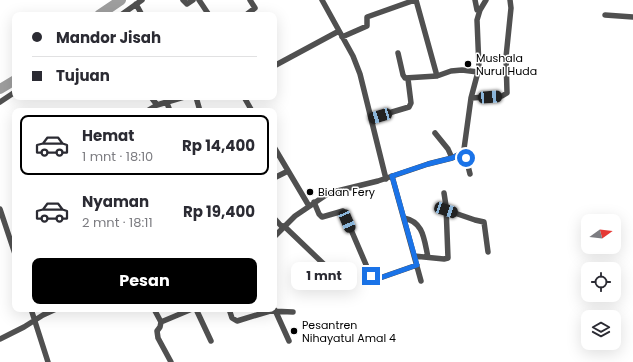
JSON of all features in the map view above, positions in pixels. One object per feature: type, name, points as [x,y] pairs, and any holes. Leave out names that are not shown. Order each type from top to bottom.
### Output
[{"type":"street","points":[[125,12],[142,0]]},
{"type":"street","points":[[183,0],[187,4],[193,0]]},
{"type":"street","points":[[199,0],[207,12]]},
{"type":"street","points":[[250,0],[255,8],[250,12]]},
{"type":"street","points":[[322,0],[358,68],[389,177],[404,218],[421,282]]},
{"type":"street","points":[[342,37],[367,26],[367,17],[416,0],[437,76]]},
{"type":"street","points":[[475,0],[476,8],[480,10]]},
{"type":"street","points":[[277,234],[295,216],[323,196],[334,191],[389,177],[452,158],[462,153],[464,149],[471,98],[478,72],[479,61],[477,20],[480,10],[486,0]]},
{"type":"street","points":[[471,98],[502,96],[507,93],[506,57],[512,8],[510,0]]},
{"type":"street","points":[[136,4],[140,12]]},
{"type":"street","points":[[605,15],[633,17]]},
{"type":"street","points":[[277,64],[339,31]]},
{"type":"street","points":[[372,118],[408,108],[410,106],[411,103],[408,79],[404,76],[398,53]]},
{"type":"street","points":[[408,79],[437,76],[451,71],[462,70],[478,72]]},
{"type":"street","points":[[0,102],[12,94]]},
{"type":"street","points":[[153,100],[157,105]]},
{"type":"street","points":[[152,108],[157,105],[176,100]]},
{"type":"street","points":[[167,103],[169,108]]},
{"type":"street","points":[[435,133],[448,148],[452,158]]},
{"type":"street","points":[[277,152],[288,171],[322,217],[343,211],[370,274],[374,278],[377,279],[417,265]]},
{"type":"street","points":[[462,153],[466,158],[470,174]]},
{"type":"street","points":[[277,176],[288,171]]},
{"type":"street","points":[[414,256],[444,259],[448,258],[444,193]]},
{"type":"street","points":[[0,209],[12,245]]},
{"type":"street","points":[[446,210],[484,222],[488,252]]},
{"type":"street","points":[[404,218],[420,226],[428,257]]},
{"type":"street","points":[[277,221],[331,271]]},
{"type":"street","points":[[277,310],[293,312]]},
{"type":"street","points":[[32,312],[48,362]]},
{"type":"street","points":[[0,339],[50,312]]},
{"type":"street","points":[[156,312],[161,322],[157,334],[171,362]]},
{"type":"street","points":[[161,322],[185,312]]},
{"type":"street","points":[[197,312],[211,341]]},
{"type":"street","points":[[230,312],[232,318],[237,322],[269,312]]},
{"type":"street","points":[[276,312],[289,341]]},
{"type":"waterway","points":[[103,12],[121,0]]},
{"type":"waterway","points":[[0,89],[12,82]]},
{"type":"place","name":"Mushala Nurul Huda","points":[[468,64]]},
{"type":"place","name":"Bidan Fery","points":[[310,192]]},
{"type":"place","name":"Pesantren Nihayatul Amal 4","points":[[294,331]]},
{"type":"route","points":[[371,276],[377,279],[417,265],[392,176],[452,158],[462,153],[466,158]]}]
